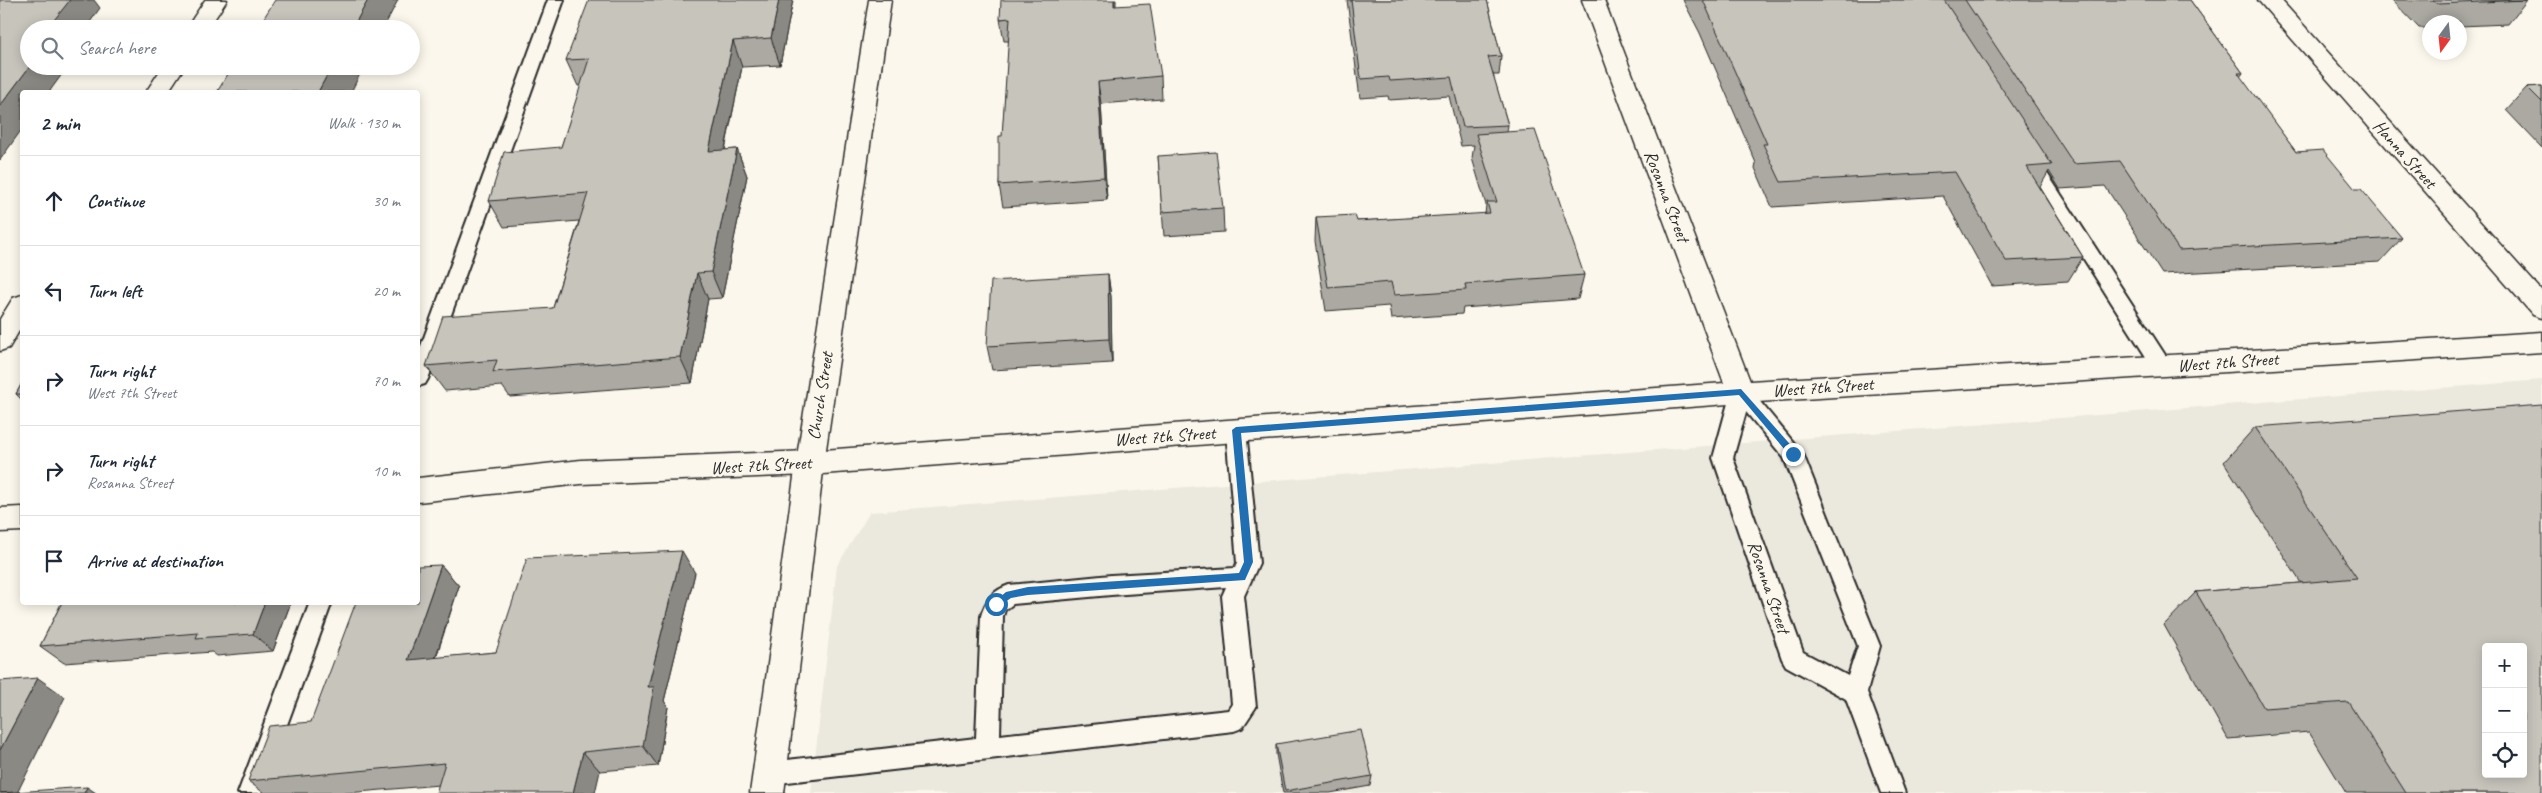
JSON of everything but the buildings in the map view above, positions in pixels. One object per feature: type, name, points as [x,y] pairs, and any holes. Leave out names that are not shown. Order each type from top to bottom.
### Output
[{"type":"street","points":[[204,20],[216,0]]},
{"type":"street","name":"Church Street","points":[[768,783],[810,463],[880,0]]},
{"type":"street","name":"Rosanna Street","points":[[1593,0],[1741,392]]},
{"type":"street","name":"Hanna Street","points":[[2269,0],[2542,308]]},
{"type":"street","points":[[158,90],[168,75]]},
{"type":"street","points":[[0,341],[20,308]]},
{"type":"street","name":"West 7th Street","points":[[420,490],[580,472],[810,463],[1741,392],[2542,342]]},
{"type":"street","points":[[0,520],[20,519]]},
{"type":"lane","points":[[420,374],[556,0]]},
{"type":"lane","points":[[2018,142],[2162,366]]},
{"type":"lane","name":"Rosanna Street","points":[[1741,392],[1793,454],[1869,646],[1855,692],[1794,658],[1724,458],[1741,392]]},
{"type":"lane","points":[[768,783],[988,748],[1234,720],[1244,707],[1233,596],[1248,562],[1236,430]]},
{"type":"lane","points":[[988,748],[992,616],[996,604],[1009,595],[1028,591],[1242,577]]},
{"type":"lane","points":[[250,793],[320,605]]},
{"type":"lane","points":[[1855,692],[1893,793]]},
{"type":"shaded area","points":[[2542,380],[2542,793],[811,793],[837,566],[870,512]]},
{"type":"route","points":[[996,604],[1009,595],[1028,591],[1242,577],[1248,562],[1236,430],[1741,392],[1793,454]]}]
